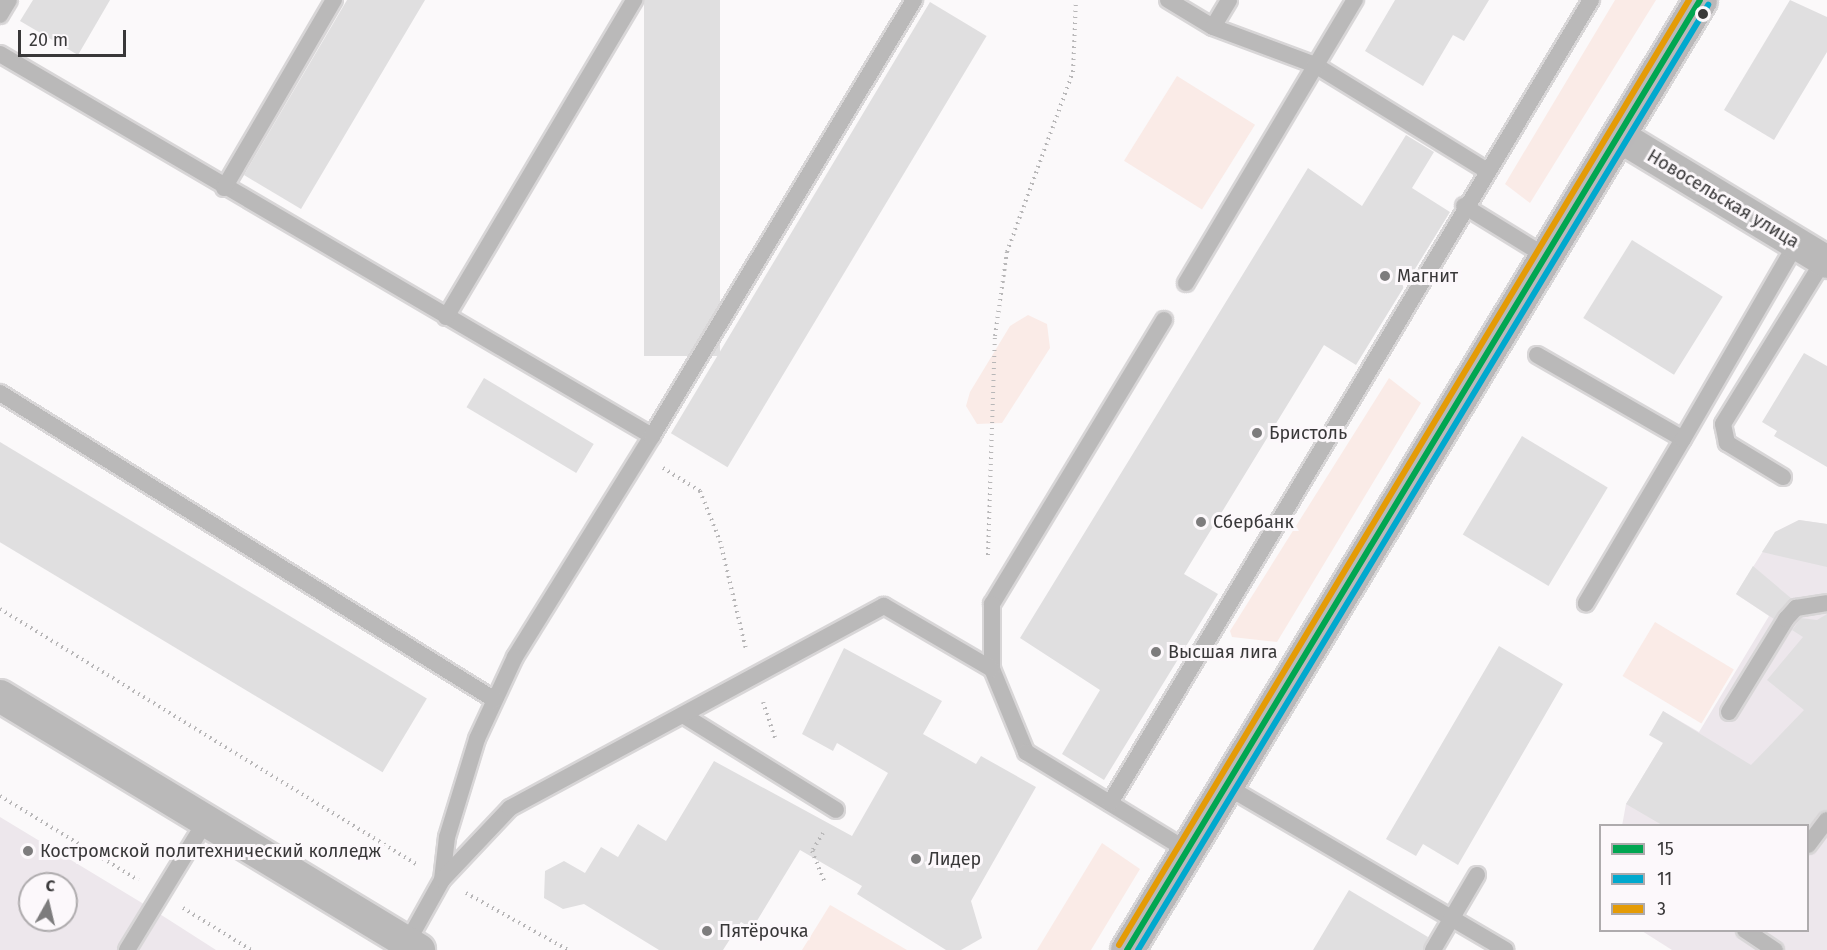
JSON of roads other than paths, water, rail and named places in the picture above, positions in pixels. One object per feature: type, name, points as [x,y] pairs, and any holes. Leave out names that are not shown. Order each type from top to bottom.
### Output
[{"type":"main road","points":[[1127,950],[1700,0]]},
{"type":"street","name":"Новосельская улица","points":[[1619,136],[1825,261]]},
{"type":"street","points":[[0,696],[207,819],[413,946]]},
{"type":"lane","points":[[0,15],[9,0]]},
{"type":"lane","points":[[224,188],[334,0]]},
{"type":"lane","points":[[446,317],[634,0]]},
{"type":"lane","points":[[413,946],[442,880],[447,837],[495,700],[515,657],[652,436],[914,0]]},
{"type":"lane","points":[[1168,0],[1213,27],[1315,65],[1486,170]]},
{"type":"lane","points":[[1213,27],[1229,0]]},
{"type":"lane","points":[[1186,283],[1355,0]]},
{"type":"lane","points":[[1110,803],[1464,206],[1591,0]]},
{"type":"lane","points":[[0,54],[224,188],[652,436]]},
{"type":"lane","points":[[1464,206],[1547,257]]},
{"type":"lane","points":[[1586,603],[1796,244]]},
{"type":"lane","points":[[1783,477],[1727,443],[1723,424],[1825,261]]},
{"type":"lane","points":[[1164,320],[992,604],[992,669],[1026,752],[1188,850]]},
{"type":"lane","points":[[1537,355],[1683,439]]},
{"type":"lane","points":[[0,393],[495,700]]},
{"type":"lane","points":[[1729,712],[1786,620],[1796,608],[1827,603]]},
{"type":"lane","points":[[442,880],[510,808],[884,606],[992,669]]},
{"type":"lane","points":[[683,715],[836,810]]},
{"type":"lane","points":[[1226,786],[1506,950]]},
{"type":"lane","points":[[127,950],[207,819]]},
{"type":"lane","points":[[1809,844],[1827,820]]},
{"type":"lane","points":[[1433,950],[1478,875]]},
{"type":"lane","points":[[1752,932],[1775,950]]},
{"type":"place","name":"Магнит","points":[[1385,276]]},
{"type":"place","name":"Бристоль","points":[[1257,433]]},
{"type":"place","name":"Сбербанк","points":[[1201,522]]},
{"type":"place","name":"Высшая лига","points":[[1156,652]]},
{"type":"place","name":"Костромской политехнический колледж","points":[[28,851]]},
{"type":"place","name":"Лидер","points":[[916,859]]},
{"type":"place","name":"Пятёрочка","points":[[707,931]]}]
